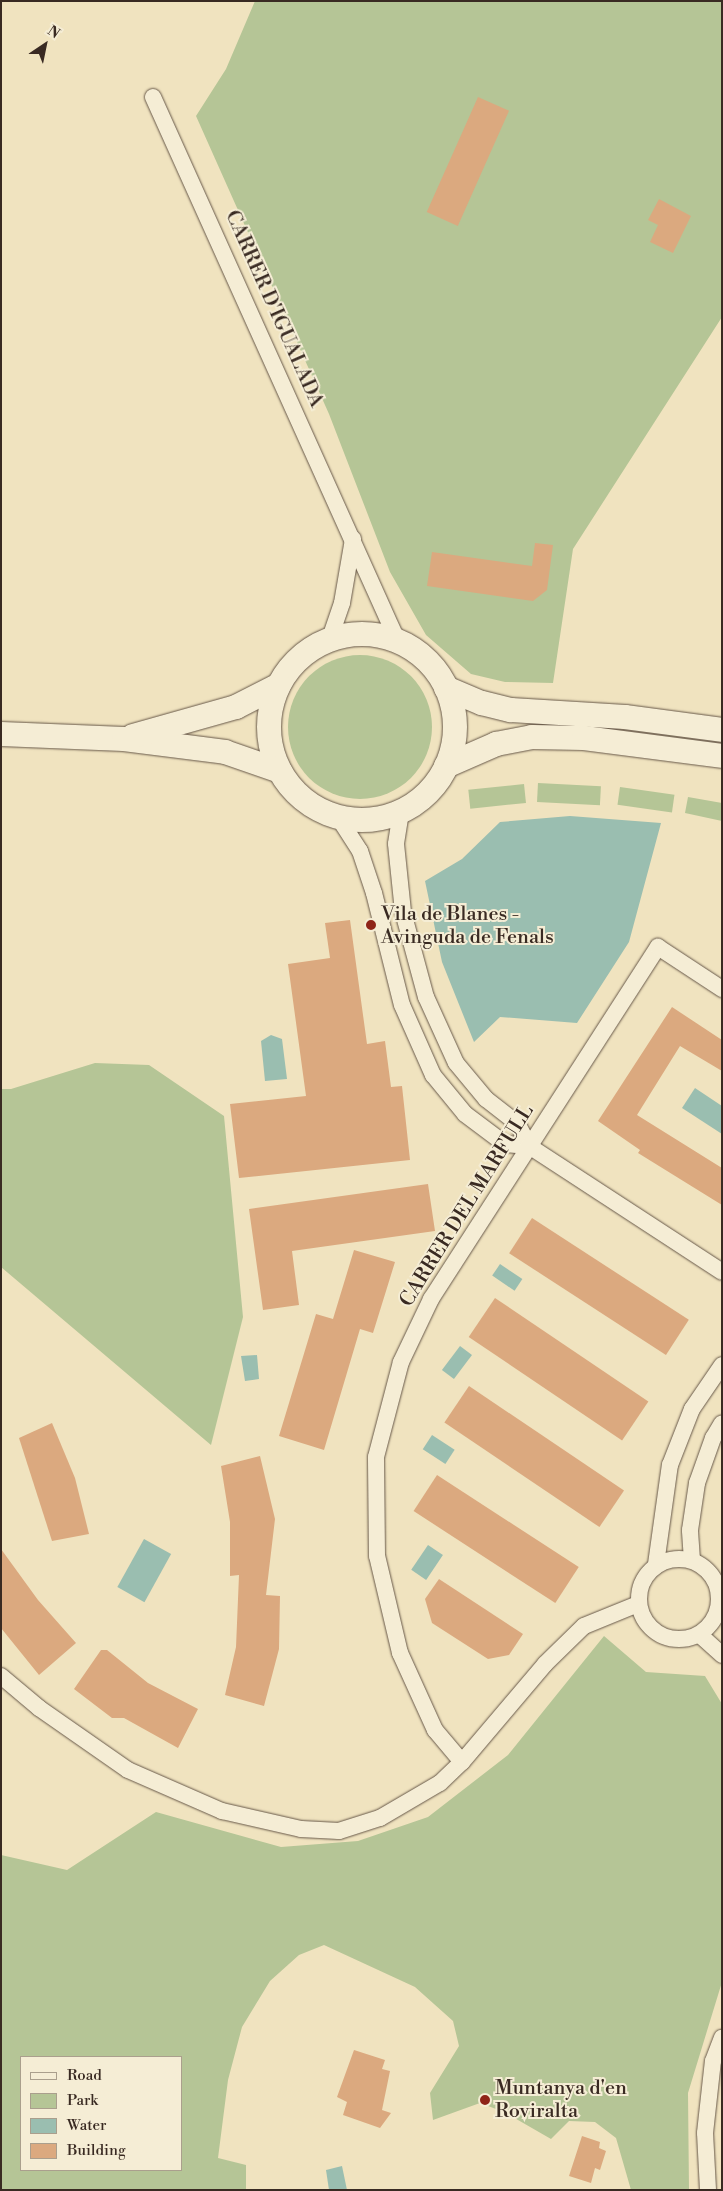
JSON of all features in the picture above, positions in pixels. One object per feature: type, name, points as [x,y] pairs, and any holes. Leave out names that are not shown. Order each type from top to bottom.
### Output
[{"type":"main road","points":[[360,635],[398,642],[429,663],[446,688],[454,723],[452,750],[446,766],[425,796],[401,812],[370,820],[338,817],[307,802],[280,771],[273,755],[269,728],[270,710],[279,685],[303,656],[329,641],[360,635]]},
{"type":"main road","points":[[124,739],[236,707],[279,685]]},
{"type":"main road","points":[[446,688],[482,703],[511,710],[625,717],[722,730]]},
{"type":"main road","points":[[1,734],[124,739],[225,752],[280,771]]},
{"type":"main road","points":[[446,766],[496,744],[524,738],[584,738],[722,756]]},
{"type":"street","name":"CARRER D'IGUALADA","points":[[153,98],[398,642]]},
{"type":"street","points":[[329,641],[342,603],[353,539]]},
{"type":"street","points":[[401,812],[396,844],[403,912],[426,997],[456,1063],[486,1099],[517,1123],[529,1146]]},
{"type":"street","points":[[338,817],[360,851],[374,893],[402,1005],[433,1075],[465,1114],[505,1144],[529,1146],[722,1272]]},
{"type":"street","name":"CARRER DEL MARFULL","points":[[462,1762],[435,1730],[400,1653],[377,1556],[376,1457],[401,1362],[431,1299],[658,947],[722,989]]},
{"type":"street","points":[[656,1564],[670,1465],[692,1409],[722,1366]]},
{"type":"street","points":[[692,1560],[690,1530],[697,1482],[713,1438],[722,1423]]},
{"type":"street","points":[[674,1558],[692,1560],[706,1568],[718,1586],[721,1606],[712,1624],[700,1634],[670,1640],[649,1628],[638,1604],[640,1583],[656,1564],[674,1558]]},
{"type":"street","points":[[1,1676],[39,1708],[128,1770],[222,1811],[301,1829],[339,1831],[380,1818],[440,1783],[462,1762],[545,1664],[584,1626],[638,1604]]},
{"type":"street","points":[[700,1634],[722,1654]]},
{"type":"street","points":[[708,2190],[705,2133],[713,2061],[722,2038]]},
{"type":"green space","points":[[255,1],[722,1],[722,317],[573,549],[553,683],[505,682],[471,674],[426,635],[390,572],[329,414],[196,116],[226,69]]},
{"type":"green space","points":[[360,655],[374,656],[388,661],[400,667],[411,676],[420,687],[426,699],[431,713],[431,741],[426,755],[420,767],[411,778],[400,787],[388,793],[374,798],[360,799],[346,798],[332,793],[320,787],[309,778],[300,767],[294,755],[289,741],[288,727],[289,713],[294,699],[300,687],[309,676],[320,667],[332,661],[346,656]]},
{"type":"green space","points":[[538,783],[601,786],[600,805],[537,802]]},
{"type":"green space","points":[[524,784],[526,803],[470,809],[468,790]]},
{"type":"green space","points":[[620,787],[674,795],[672,812],[617,805]]},
{"type":"green space","points":[[688,797],[722,803],[722,821],[685,813]]},
{"type":"green space","points":[[95,1063],[149,1065],[224,1116],[243,1317],[211,1445],[1,1267],[1,1089],[11,1089]]},
{"type":"green space","points":[[604,1636],[646,1672],[705,1676],[722,1704],[722,1982],[688,2093],[689,2190],[631,2190],[616,2138],[595,2122],[569,2121],[551,2139],[504,2112],[480,2103],[433,2120],[430,2093],[459,2046],[453,2021],[415,1987],[324,1945],[299,1955],[270,1981],[242,2027],[228,2080],[218,2158],[246,2165],[246,2190],[1,2190],[1,1855],[67,1870],[156,1812],[281,1847],[358,1841],[428,1817],[508,1755]]},
{"type":"water","points":[[570,816],[661,823],[629,942],[577,1023],[500,1017],[474,1042],[442,962],[425,881],[462,859],[500,822]]},
{"type":"water","points":[[271,1035],[282,1039],[287,1079],[265,1081],[261,1041]]},
{"type":"water","points":[[695,1088],[722,1106],[722,1134],[682,1108]]},
{"type":"water","points":[[500,1264],[522,1279],[515,1291],[492,1276]]},
{"type":"water","points":[[460,1346],[472,1355],[454,1379],[442,1370]]},
{"type":"water","points":[[257,1355],[259,1379],[245,1381],[241,1356]]},
{"type":"water","points":[[432,1435],[455,1450],[445,1464],[423,1449]]},
{"type":"water","points":[[144,1539],[171,1554],[144,1602],[117,1587]]},
{"type":"water","points":[[428,1545],[443,1555],[426,1580],[411,1570]]},
{"type":"water","points":[[342,2166],[347,2190],[329,2190],[326,2170]]},
{"type":"building","points":[[478,97],[509,111],[458,226],[427,212]]},
{"type":"building","points":[[659,199],[691,216],[673,253],[650,242],[658,225],[648,220]]},
{"type":"building","points":[[535,543],[553,545],[547,590],[533,601],[427,586],[432,552],[532,566]]},
{"type":"building","points":[[350,920],[367,1044],[385,1041],[391,1087],[402,1086],[410,1160],[239,1178],[230,1104],[306,1096],[288,964],[330,958],[325,923]]},
{"type":"building","points":[[672,1007],[722,1040],[722,1071],[680,1046],[637,1115],[722,1168],[722,1205],[638,1153],[640,1150],[598,1121]]},
{"type":"building","points":[[428,1184],[435,1231],[292,1251],[299,1305],[263,1310],[249,1209]]},
{"type":"building","points":[[532,1218],[689,1320],[666,1355],[509,1253]]},
{"type":"building","points":[[354,1250],[395,1262],[373,1333],[360,1329],[324,1450],[279,1436],[316,1314],[333,1319]]},
{"type":"building","points":[[495,1298],[648,1401],[622,1440],[469,1337]]},
{"type":"building","points":[[469,1386],[624,1491],[599,1527],[444,1422]]},
{"type":"building","points":[[52,1423],[75,1478],[89,1534],[52,1541],[19,1438]]},
{"type":"building","points":[[260,1456],[275,1519],[266,1595],[280,1596],[279,1649],[264,1706],[225,1695],[236,1647],[239,1575],[230,1576],[230,1522],[221,1466]]},
{"type":"building","points":[[437,1475],[579,1567],[555,1603],[414,1511]]},
{"type":"building","points":[[1,1549],[38,1600],[76,1643],[39,1675],[1,1628]]},
{"type":"building","points":[[439,1579],[523,1634],[509,1655],[488,1659],[432,1623],[425,1599]]},
{"type":"building","points":[[101,1650],[107,1650],[148,1683],[198,1709],[178,1748],[124,1718],[112,1718],[74,1689]]},
{"type":"building","points":[[354,2050],[385,2060],[382,2069],[390,2071],[382,2110],[391,2113],[380,2128],[343,2115],[347,2102],[337,2097]]},
{"type":"building","points":[[582,2136],[600,2142],[599,2148],[606,2151],[600,2170],[595,2168],[591,2183],[569,2176]]},
{"type":"place","name":"Vila de Blanes - Avinguda de Fenals","points":[[371,925]]},
{"type":"place","name":"Muntanya d'en Roviralta","points":[[485,2100]]}]
